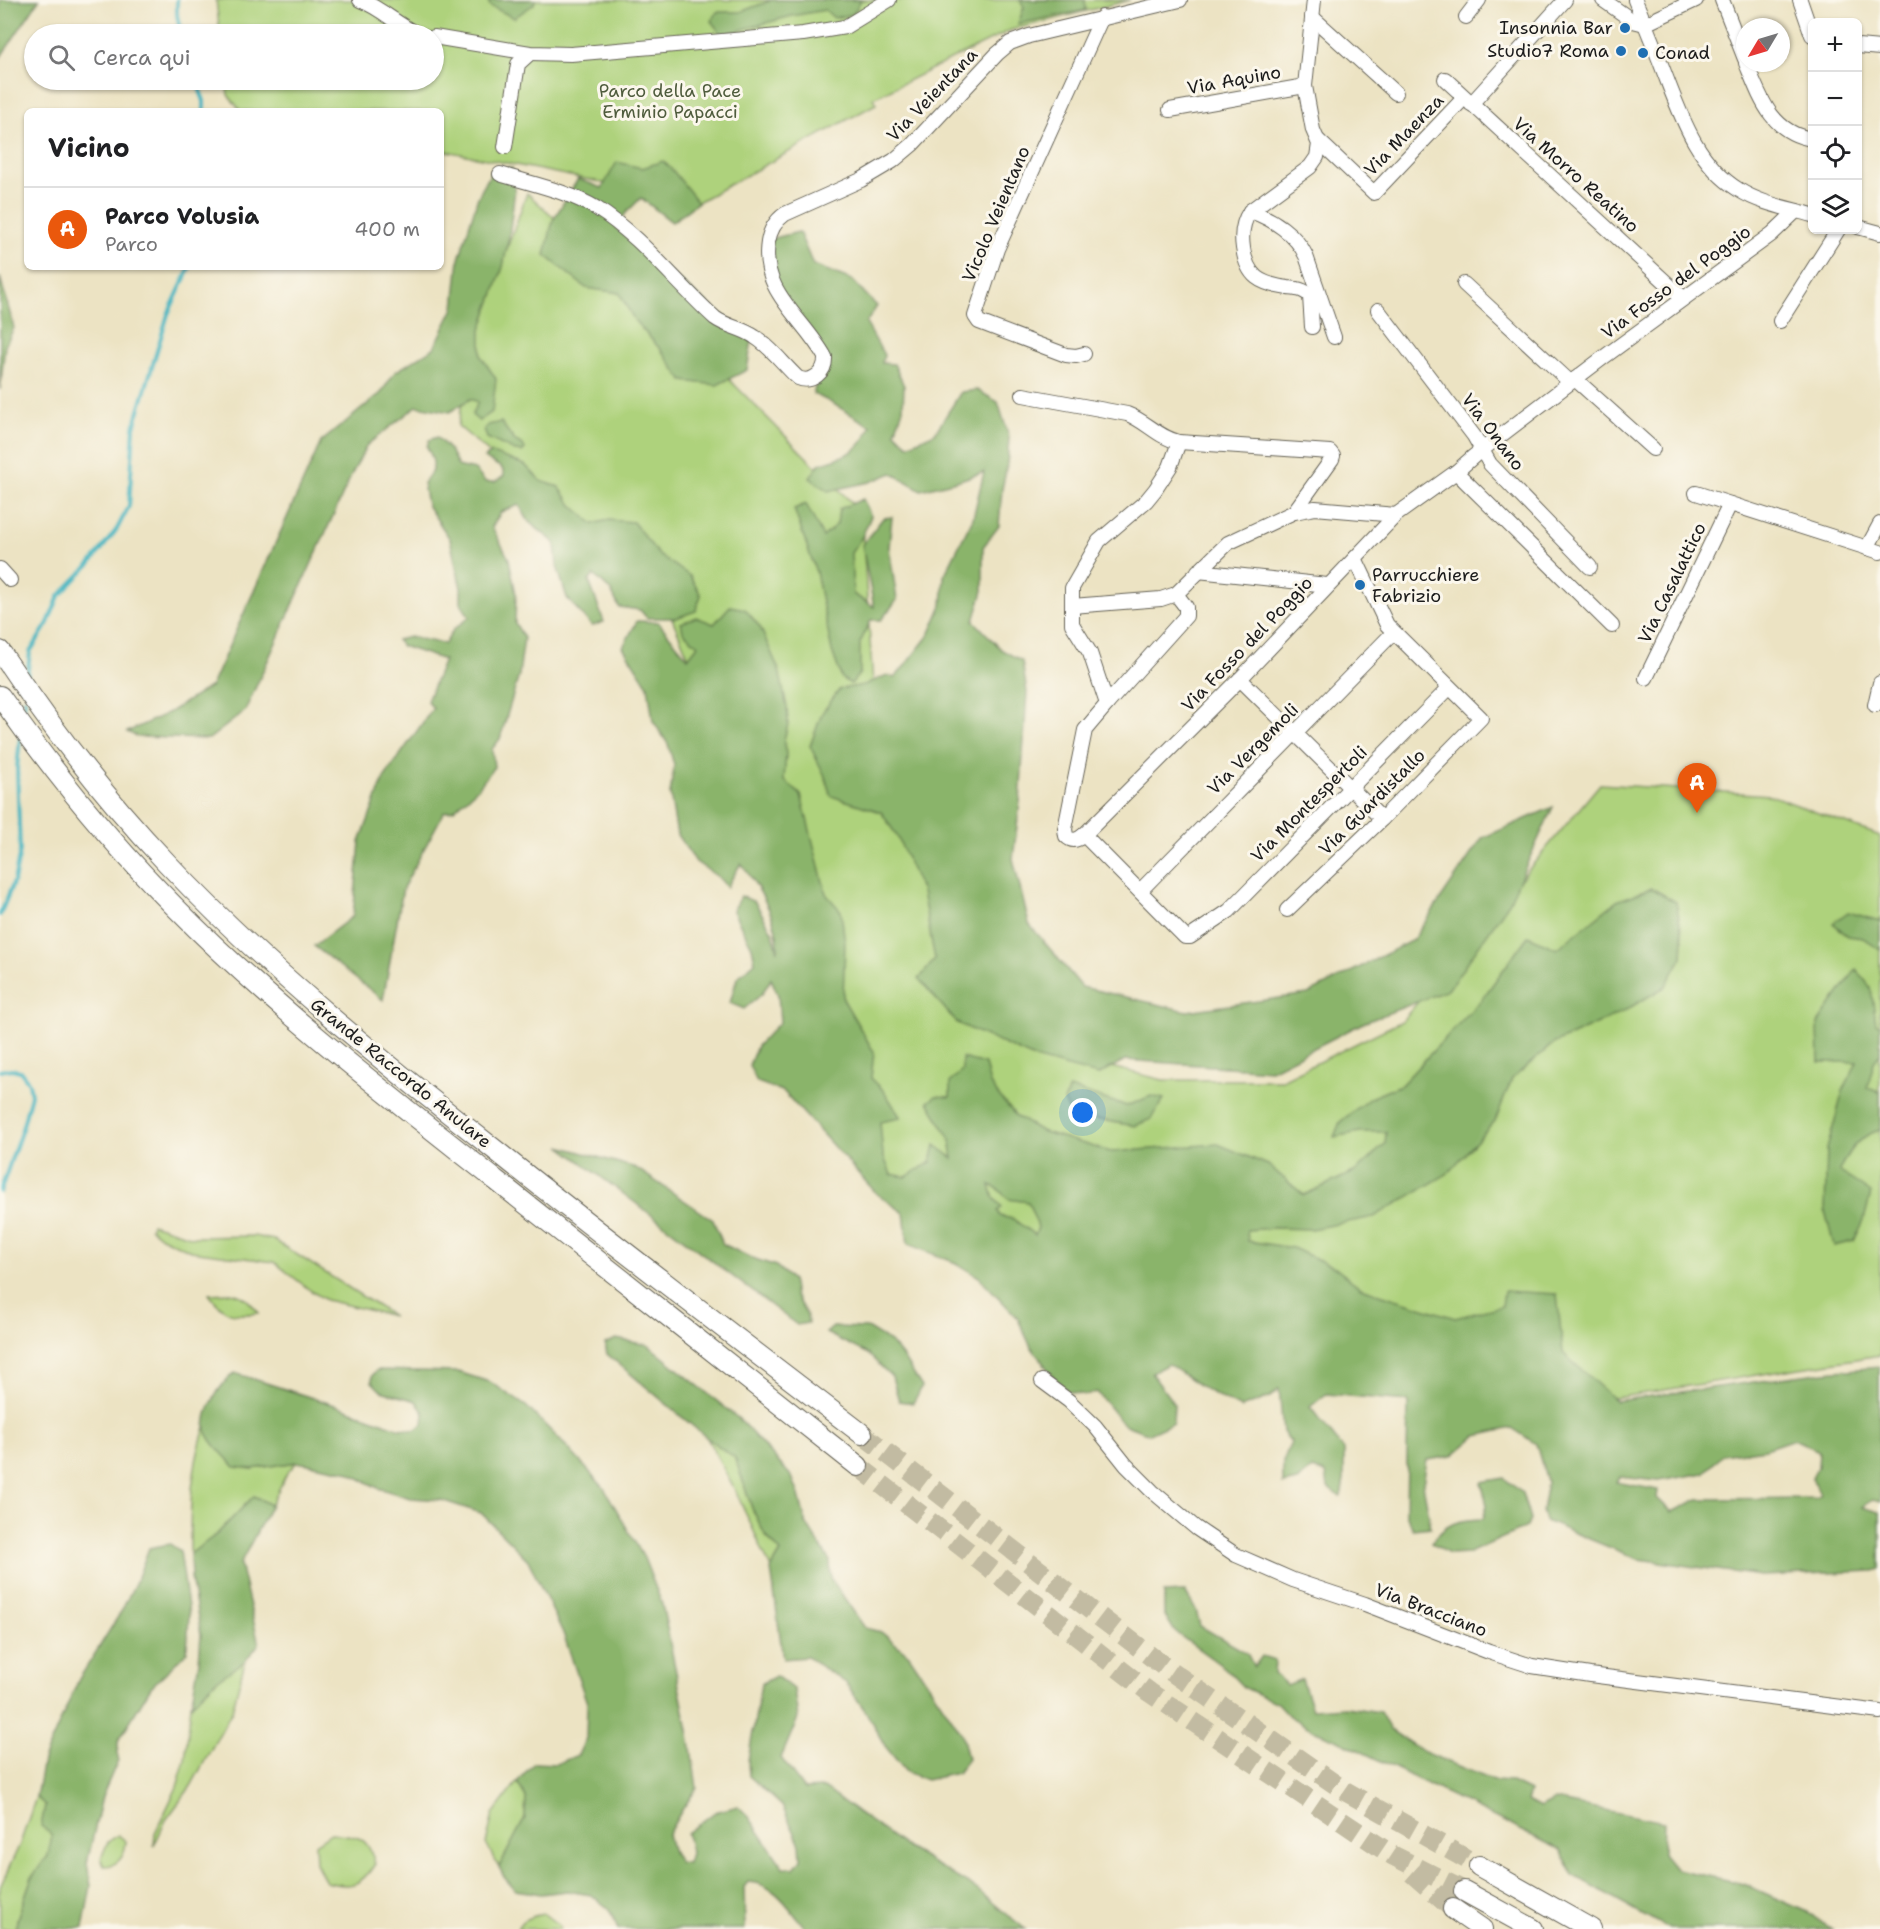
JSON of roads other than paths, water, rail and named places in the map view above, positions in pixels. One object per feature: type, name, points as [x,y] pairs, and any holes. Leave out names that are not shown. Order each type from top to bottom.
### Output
[{"type":"highway","name":"Grande Raccordo Anulare","points":[[0,651],[63,740],[128,821],[182,879],[237,932],[357,1039],[572,1212],[862,1434]]},
{"type":"highway","name":"Grande Raccordo Anulare","points":[[0,696],[57,772],[113,840],[196,928],[302,1023],[452,1146],[858,1466]]},
{"type":"highway","points":[[1479,1866],[1585,1926],[1598,1929]]},
{"type":"highway","points":[[1464,1891],[1533,1929]]},
{"type":"highway","points":[[1453,1909],[1482,1929]]},
{"type":"street","points":[[360,0],[374,6],[398,24]]},
{"type":"street","points":[[444,39],[530,52],[572,54],[803,34],[845,27],[889,0]]},
{"type":"street","name":"Via Veientana","points":[[500,174],[559,191],[596,208],[627,232],[715,318],[754,336],[798,378],[809,380],[821,371],[825,359],[775,288],[769,274],[768,244],[770,232],[778,219],[871,175],[893,161],[1010,43],[1102,17],[1180,0]]},
{"type":"street","points":[[1312,327],[1311,303],[1308,294],[1298,289],[1259,280],[1249,270],[1242,236],[1244,222],[1250,212],[1313,163],[1318,153],[1318,140],[1313,130],[1305,86],[1314,0]]},
{"type":"street","points":[[1466,17],[1479,0]]},
{"type":"street","points":[[1468,101],[1565,0]]},
{"type":"street","points":[[1603,0],[1633,21],[1645,24],[1696,0]]},
{"type":"street","points":[[1635,0],[1689,133],[1707,161],[1725,179],[1744,193],[1758,200],[1808,214]]},
{"type":"street","points":[[1722,0],[1736,36]]},
{"type":"street","points":[[1800,0],[1808,23]]},
{"type":"street","name":"Vicolo Veientano","points":[[1084,354],[1066,355],[979,322],[975,316],[997,249],[1102,17]]},
{"type":"street","points":[[1312,17],[1396,93]]},
{"type":"street","points":[[1862,46],[1880,48]]},
{"type":"street","points":[[505,147],[518,64],[530,52]]},
{"type":"street","points":[[1750,72],[1759,95],[1774,118],[1793,134],[1808,138]]},
{"type":"street","name":"Via Morro Reatino","points":[[1445,79],[1683,298]]},
{"type":"street","name":"Via Aquino","points":[[1170,110],[1305,86]]},
{"type":"street","name":"Via Maenza","points":[[1318,140],[1374,193],[1468,101]]},
{"type":"street","name":"Via Fosso del Poggio","points":[[1084,835],[1240,679],[1396,515],[1456,472],[1573,380],[1772,234],[1796,211]]},
{"type":"street","points":[[1250,212],[1274,222],[1299,244],[1306,256],[1334,337]]},
{"type":"street","points":[[1862,228],[1880,233]]},
{"type":"street","points":[[1780,321],[1835,234]]},
{"type":"street","points":[[1464,284],[1653,449]]},
{"type":"street","name":"Via Onano","points":[[1378,310],[1474,436],[1490,464],[1590,567]]},
{"type":"street","points":[[1023,395],[1127,414],[1137,418],[1166,438],[1179,442],[1330,452],[1332,459],[1294,512]]},
{"type":"street","points":[[1107,704],[1090,653],[1072,624],[1073,586],[1097,544],[1150,495],[1170,467],[1179,442]]},
{"type":"street","points":[[1456,472],[1612,626]]},
{"type":"street","points":[[1696,493],[1873,550],[1880,524]]},
{"type":"street","name":"Via Casalattico","points":[[1646,678],[1730,504]]},
{"type":"street","points":[[1072,606],[1161,599],[1176,594],[1228,543],[1294,512],[1315,508],[1396,515]]},
{"type":"street","points":[[1355,558],[1387,626],[1449,688]]},
{"type":"street","points":[[0,569],[10,580]]},
{"type":"street","points":[[1198,571],[1327,585]]},
{"type":"street","points":[[1140,891],[1084,835],[1076,840],[1067,838],[1065,829],[1085,730],[1186,616],[1186,607],[1176,594]]},
{"type":"street","name":"Via Vergemoli","points":[[1140,891],[1393,633]]},
{"type":"street","points":[[1240,679],[1382,819]]},
{"type":"street","points":[[1875,705],[1880,683]]},
{"type":"street","name":"Via Guardistallo","points":[[1287,910],[1382,819],[1481,718],[1449,688]]},
{"type":"street","name":"Via Montespertoli","points":[[1140,891],[1188,938],[1217,921],[1449,688]]},
{"type":"street","name":"Via Bracciano","points":[[1042,1381],[1069,1401],[1095,1426],[1126,1465],[1152,1491],[1196,1528],[1236,1555],[1293,1580],[1532,1666],[1880,1712]]},
{"type":"waterway","points":[[177,0],[179,24]]},
{"type":"waterway","points":[[200,90],[204,108]]},
{"type":"waterway","points":[[27,677],[30,652],[48,623],[59,596],[91,563],[117,529],[129,506],[134,427],[168,314],[189,270]]},
{"type":"waterway","points":[[23,716],[25,699]]},
{"type":"waterway","points":[[0,915],[14,881],[20,851],[17,768],[20,738]]},
{"type":"waterway","points":[[0,1071],[12,1069],[20,1071],[29,1083],[31,1095],[0,1192]]},
{"type":"tunnel","points":[[862,1434],[1166,1668],[1345,1791],[1479,1866]]},
{"type":"tunnel","points":[[858,1466],[1149,1692],[1392,1855],[1464,1891]]},
{"type":"tunnel","points":[[1412,1873],[1453,1909]]},
{"type":"place","name":"Insonnia Bar","points":[[1625,28]]},
{"type":"place","name":"Studio7 Roma","points":[[1621,51]]},
{"type":"place","name":"Conad","points":[[1643,53]]},
{"type":"place","name":"Parrucchiere Fabrizio","points":[[1360,585]]},
{"type":"place","name":"Parco Volusia","points":[[1697,813]]},
{"type":"park label","name":"Parco della Pace Erminio Papacci","points":[[670,101]]}]
